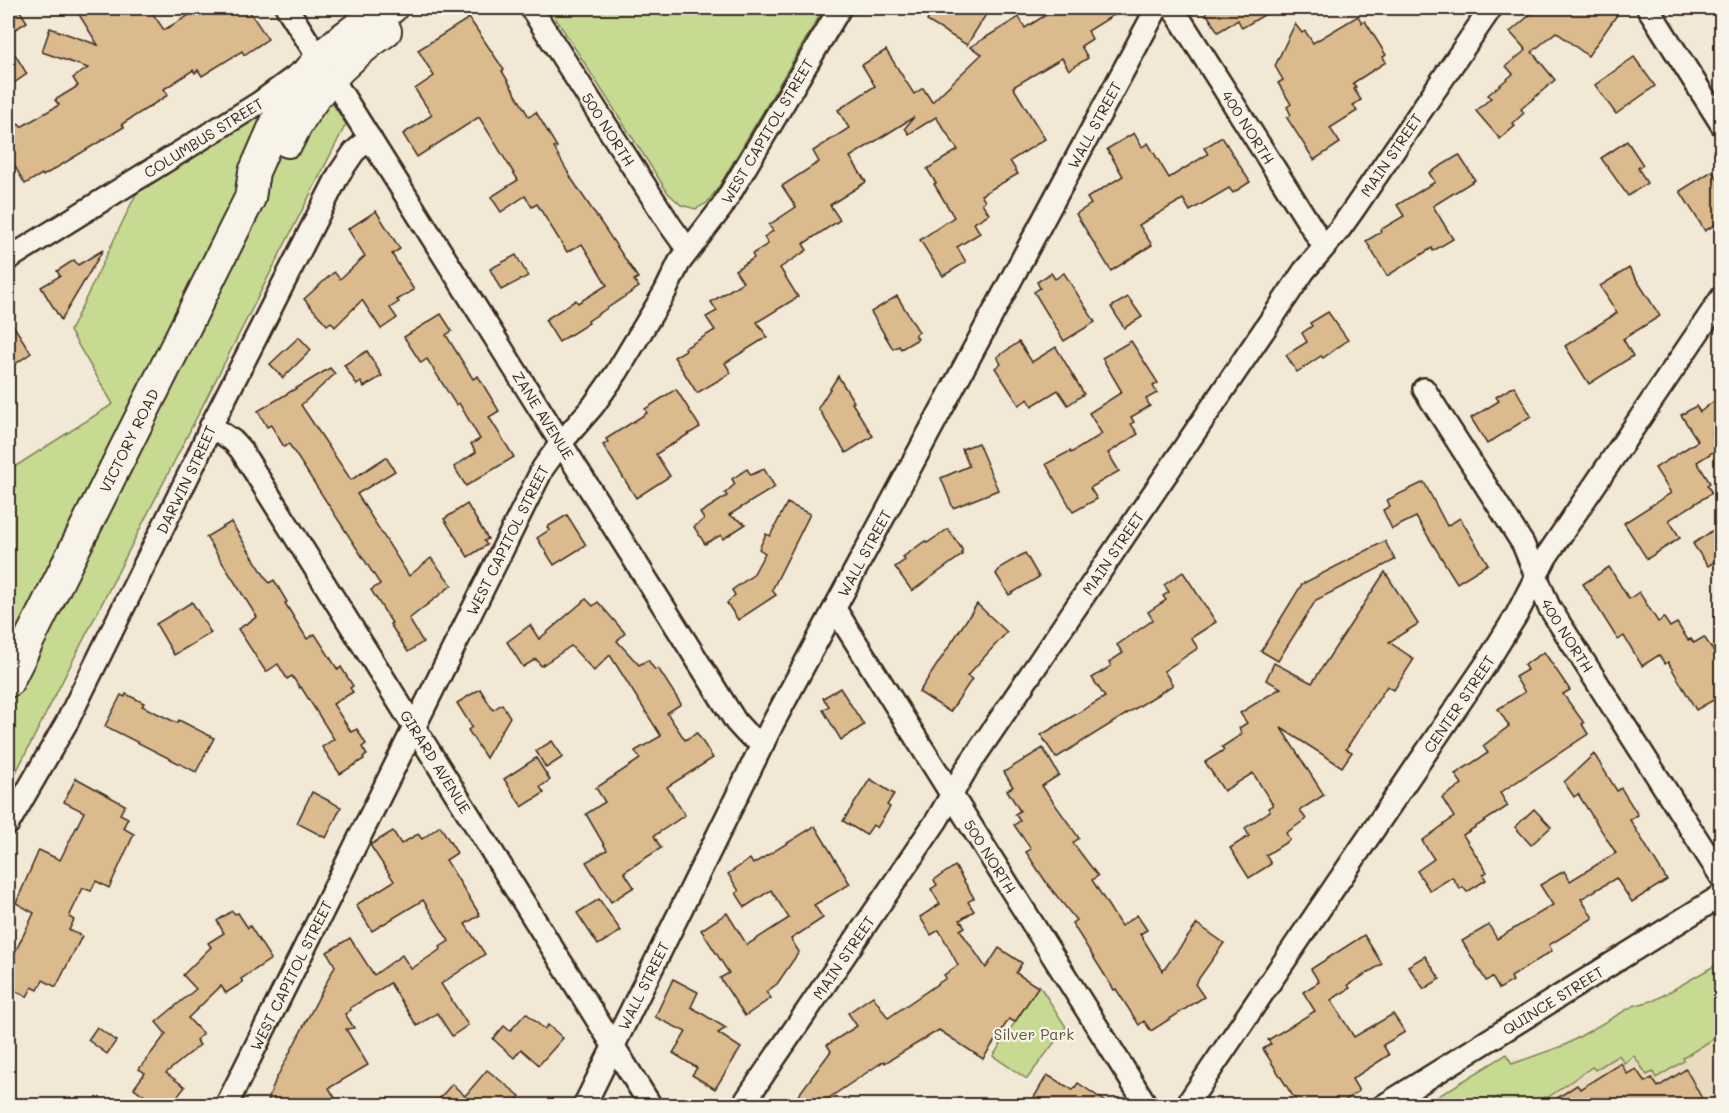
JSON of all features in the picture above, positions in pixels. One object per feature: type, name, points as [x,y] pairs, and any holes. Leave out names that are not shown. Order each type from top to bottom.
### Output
[{"type":"main road","name":"COLUMBUS STREET","points":[[326,68],[362,24],[392,8]]},
{"type":"main road","name":"COLUMBUS STREET","points":[[326,68],[362,50],[395,26],[410,8]]},
{"type":"main road","name":"VICTORY ROAD","points":[[8,682],[250,198],[254,172],[280,113],[294,90],[326,68]]},
{"type":"street","name":"ZANE AVENUE","points":[[287,8],[736,722],[746,733],[763,744]]},
{"type":"street","name":"500 NORTH","points":[[531,8],[688,250]]},
{"type":"street","name":"WEST CAPITOL STREET","points":[[226,1106],[543,468],[617,372],[688,250],[722,207],[840,8]]},
{"type":"street","name":"WALL STREET","points":[[584,1106],[763,744],[1157,8]]},
{"type":"street","name":"400 NORTH","points":[[1173,8],[1324,247]]},
{"type":"street","name":"MAIN STREET","points":[[742,1106],[937,820],[967,768],[1304,271],[1354,209],[1491,8]]},
{"type":"street","points":[[1648,8],[1722,125]]},
{"type":"street","name":"COLUMBUS STREET","points":[[11,250],[259,103],[326,68]]},
{"type":"street","name":"DARWIN STREET","points":[[8,824],[67,722],[211,426],[339,174],[354,152],[370,138]]},
{"type":"street","name":"CENTER STREET","points":[[1186,1106],[1486,664],[1517,614],[1546,557],[1722,297]]},
{"type":"street","name":"400 NORTH","points":[[1424,389],[1523,544],[1549,607],[1722,878]]},
{"type":"street","name":"GIRARD AVENUE","points":[[211,426],[233,441],[241,450],[651,1106]]},
{"type":"street","name":"500 NORTH","points":[[835,609],[1147,1106]]},
{"type":"street","name":"QUINCE STREET","points":[[1383,1106],[1722,895]]},
{"type":"shaded area","points":[[1721,997],[1721,1105],[1433,1106],[1514,1059],[1629,1055]]},
{"type":"green space","points":[[549,8],[824,8],[718,188],[707,203],[696,209],[681,205],[668,193]]},
{"type":"green space","points":[[317,80],[346,124],[8,788],[8,471],[113,404],[70,331],[137,192]]},
{"type":"green space","points":[[1721,962],[1721,1034],[1656,1078],[1653,1072],[1647,1075],[1634,1056],[1624,1063],[1619,1055],[1595,1070],[1592,1067],[1547,1098],[1532,1105],[1504,1105],[1498,1097],[1484,1105],[1424,1105],[1507,1054],[1512,1064],[1565,1045],[1633,1006],[1655,1000]]},
{"type":"green space","name":"Silver Park","points":[[1039,985],[1066,1027],[1027,1079],[993,1056]]},
{"type":"building","points":[[8,8],[18,8],[27,22],[8,34]]},
{"type":"building","points":[[75,8],[149,8],[164,30],[201,8],[247,8],[268,39],[244,55],[242,51],[202,76],[198,70],[195,73],[193,70],[164,89],[168,95],[122,124],[124,127],[43,176],[42,174],[25,184],[8,154],[8,131],[19,124],[21,127],[59,105],[55,100],[78,86],[73,78],[88,68],[42,52],[50,28],[98,45]]},
{"type":"building","points":[[934,8],[990,8],[967,45],[927,21]]},
{"type":"building","points":[[1057,8],[1125,8],[1088,31],[1092,39],[1081,46],[1088,58],[1069,70],[1062,58],[1013,87],[1045,139],[1010,161],[1018,174],[981,195],[985,201],[982,203],[989,214],[974,223],[980,233],[957,247],[966,262],[943,276],[920,240],[954,217],[927,169],[958,150],[936,117],[909,134],[905,128],[914,117],[850,157],[866,182],[830,205],[840,220],[803,244],[807,250],[780,268],[798,297],[757,322],[767,337],[725,363],[731,373],[697,393],[674,357],[715,330],[706,317],[717,311],[711,302],[743,282],[735,270],[754,258],[752,254],[768,244],[764,237],[773,231],[769,225],[796,207],[782,186],[819,162],[813,151],[849,128],[838,110],[875,86],[862,65],[886,50],[914,94],[923,88],[932,102],[982,54],[970,47],[1019,17],[1025,28]]},
{"type":"building","points":[[1203,8],[1276,8],[1242,28],[1238,20],[1218,32]]},
{"type":"building","points":[[1538,8],[1606,8],[1617,15],[1588,56],[1556,32],[1532,52],[1555,80],[1521,109],[1524,113],[1513,123],[1515,126],[1500,139],[1476,111],[1491,98],[1488,95],[1513,74],[1506,66],[1526,50],[1510,32]]},
{"type":"building","points":[[1358,16],[1362,23],[1365,21],[1386,55],[1383,57],[1386,62],[1353,83],[1361,100],[1353,105],[1357,111],[1330,128],[1340,143],[1314,160],[1287,118],[1291,115],[1287,107],[1291,104],[1278,83],[1283,80],[1275,66],[1295,24],[1302,33],[1305,31],[1313,43]]},
{"type":"building","points":[[469,18],[504,70],[502,71],[529,117],[536,112],[557,147],[554,148],[573,181],[638,278],[634,280],[639,287],[559,342],[545,320],[576,300],[578,303],[607,285],[582,244],[567,252],[537,204],[532,207],[525,196],[501,212],[491,197],[518,180],[479,117],[417,157],[403,134],[432,115],[415,89],[434,76],[418,50]]},
{"type":"building","points":[[8,43],[27,74],[8,87]]},
{"type":"building","points":[[1634,57],[1655,86],[1616,114],[1595,85]]},
{"type":"building","points":[[1134,133],[1142,147],[1148,143],[1169,178],[1208,154],[1204,148],[1222,137],[1250,182],[1233,193],[1229,188],[1190,211],[1183,199],[1139,225],[1152,245],[1111,271],[1076,214],[1091,204],[1087,198],[1123,176],[1107,149]]},
{"type":"building","points":[[1627,141],[1643,165],[1638,168],[1647,183],[1628,196],[1601,158]]},
{"type":"building","points":[[1459,155],[1475,180],[1433,206],[1453,239],[1433,251],[1432,248],[1387,276],[1366,241],[1404,216],[1397,205],[1435,182],[1429,173]]},
{"type":"building","points":[[1712,171],[1722,186],[1722,220],[1705,231],[1680,191]]},
{"type":"building","points":[[376,211],[400,249],[392,254],[414,290],[397,300],[399,302],[390,308],[397,318],[381,329],[362,300],[335,327],[331,322],[327,325],[304,299],[334,272],[340,279],[365,256],[348,229]]},
{"type":"building","points":[[103,250],[61,320],[41,287],[60,276],[57,271],[74,260],[78,265]]},
{"type":"building","points":[[516,255],[528,276],[501,290],[490,269]]},
{"type":"building","points":[[1629,268],[1660,316],[1623,339],[1633,356],[1589,384],[1565,346],[1617,313],[1600,286]]},
{"type":"building","points":[[1051,273],[1055,279],[1064,273],[1095,322],[1064,341],[1034,292],[1040,288],[1037,282]]},
{"type":"building","points":[[897,296],[919,332],[915,335],[918,339],[901,349],[899,346],[893,349],[871,312]]},
{"type":"building","points":[[1128,297],[1142,317],[1124,328],[1111,307]]},
{"type":"building","points":[[1328,312],[1348,340],[1323,358],[1321,356],[1297,372],[1286,355],[1307,342],[1302,333],[1312,326],[1310,323]]},
{"type":"building","points":[[441,314],[452,331],[446,335],[473,379],[478,376],[499,411],[489,417],[514,457],[466,486],[454,467],[476,452],[471,444],[480,439],[459,403],[456,405],[427,359],[421,363],[404,337]]},
{"type":"building","points":[[8,317],[31,353],[8,369]]},
{"type":"building","points":[[299,337],[311,350],[283,378],[270,364]]},
{"type":"building","points":[[1131,341],[1158,383],[1153,386],[1157,393],[1146,399],[1150,406],[1131,417],[1134,422],[1131,424],[1138,434],[1108,453],[1119,471],[1090,488],[1097,499],[1073,512],[1046,464],[1070,451],[1071,453],[1102,434],[1089,413],[1122,392],[1102,358]]},
{"type":"building","points":[[1019,342],[1032,362],[1056,347],[1084,394],[1068,405],[1058,390],[1032,406],[1028,399],[1019,405],[995,368],[1001,364],[997,357]]},
{"type":"building","points":[[367,351],[382,376],[364,387],[361,382],[357,385],[344,365]]},
{"type":"building","points":[[330,368],[335,374],[301,405],[351,480],[386,457],[395,471],[357,494],[409,576],[431,558],[452,585],[409,619],[423,642],[408,652],[371,590],[380,584],[289,444],[284,447],[271,425],[267,427],[258,411]]},
{"type":"building","points":[[838,376],[873,436],[846,453],[818,408]]},
{"type":"building","points":[[1514,386],[1531,416],[1487,444],[1471,418],[1499,401],[1496,397]]},
{"type":"building","points":[[676,389],[700,427],[656,454],[670,476],[636,498],[603,445],[608,442],[606,439],[647,413],[645,409]]},
{"type":"building","points":[[1714,401],[1722,412],[1722,426],[1713,433],[1721,447],[1697,462],[1710,483],[1707,485],[1712,493],[1669,520],[1680,538],[1647,559],[1624,523],[1671,493],[1655,468],[1698,441],[1681,415],[1696,406],[1700,412]]},
{"type":"building","points":[[978,443],[998,490],[953,508],[941,478],[969,466],[962,449]]},
{"type":"building","points":[[747,469],[751,475],[764,469],[775,487],[729,515],[746,524],[723,539],[721,535],[705,544],[694,527],[704,519],[700,513],[727,496],[725,493],[735,484],[732,479]]},
{"type":"building","points":[[1424,482],[1447,526],[1460,518],[1488,564],[1457,583],[1416,517],[1392,529],[1383,510],[1390,506],[1387,500]]},
{"type":"building","points":[[787,503],[810,514],[772,590],[776,595],[738,620],[727,603],[735,595],[732,590],[753,575],[765,553],[759,549],[766,534],[770,536]]},
{"type":"building","points":[[467,504],[488,539],[484,541],[487,545],[468,557],[444,519]]},
{"type":"building","points":[[567,515],[586,545],[554,565],[537,538],[549,530],[547,527]]},
{"type":"building","points":[[231,522],[269,583],[274,580],[307,639],[315,634],[338,670],[341,667],[353,686],[350,688],[353,692],[333,704],[351,732],[357,729],[366,744],[362,747],[367,755],[340,774],[322,747],[334,739],[301,687],[292,676],[287,679],[278,664],[266,672],[238,629],[257,617],[206,537]]},
{"type":"building","points":[[1722,524],[1722,557],[1708,566],[1693,544]]},
{"type":"building","points":[[948,529],[962,549],[962,555],[912,591],[895,567],[905,560],[903,557],[925,541],[927,543]]},
{"type":"building","points":[[1385,541],[1395,560],[1316,600],[1278,661],[1261,651],[1302,584]]},
{"type":"building","points":[[1025,553],[1039,577],[1009,595],[996,574],[1001,567]]},
{"type":"building","points":[[1609,567],[1629,599],[1639,592],[1658,622],[1664,618],[1670,627],[1677,623],[1688,640],[1691,639],[1694,643],[1704,637],[1722,663],[1722,695],[1696,710],[1668,662],[1665,664],[1659,655],[1642,666],[1624,636],[1618,640],[1583,584]]},
{"type":"building","points":[[1183,572],[1216,622],[1191,638],[1198,648],[1164,671],[1173,685],[1056,758],[1041,735],[1105,697],[1092,678],[1111,666],[1109,662],[1123,653],[1117,645],[1153,620],[1148,612],[1166,600],[1163,596],[1169,592],[1164,585]]},
{"type":"building","points":[[1385,572],[1418,624],[1389,642],[1414,659],[1394,690],[1387,686],[1346,749],[1352,752],[1342,767],[1281,728],[1324,795],[1300,810],[1306,819],[1286,833],[1290,840],[1266,855],[1271,864],[1249,878],[1230,848],[1249,836],[1245,828],[1270,811],[1268,808],[1273,805],[1253,773],[1224,791],[1205,762],[1224,750],[1222,747],[1242,734],[1239,728],[1247,723],[1240,713],[1281,688],[1266,680],[1274,663],[1312,683]]},
{"type":"building","points":[[586,599],[593,606],[598,602],[625,633],[617,641],[639,665],[648,660],[655,670],[658,668],[681,704],[667,713],[685,740],[697,733],[713,758],[667,787],[685,815],[654,836],[661,848],[624,872],[634,887],[611,902],[586,862],[607,850],[586,814],[605,802],[596,788],[640,759],[635,751],[661,736],[610,655],[594,671],[571,646],[541,666],[536,659],[523,667],[507,642],[530,625],[539,639]]},
{"type":"building","points":[[192,602],[211,633],[174,655],[156,624]]},
{"type":"building","points":[[977,604],[1007,632],[967,676],[972,679],[950,712],[919,692]]},
{"type":"building","points":[[1544,652],[1570,690],[1563,694],[1584,723],[1582,724],[1588,734],[1500,793],[1508,806],[1463,835],[1487,872],[1483,875],[1486,880],[1467,892],[1463,887],[1460,889],[1452,877],[1430,891],[1417,871],[1434,859],[1422,841],[1454,817],[1442,798],[1462,784],[1455,774],[1488,753],[1483,746],[1509,726],[1498,709],[1525,692],[1515,677],[1527,670],[1524,665]]},
{"type":"building","points":[[840,688],[864,725],[841,740],[823,710],[829,706],[823,698]]},
{"type":"building","points":[[480,689],[493,710],[502,704],[510,717],[486,758],[468,730],[472,727],[457,703]]},
{"type":"building","points":[[126,694],[144,703],[142,706],[177,723],[179,720],[214,738],[196,772],[105,726],[121,695],[125,697]]},
{"type":"building","points":[[552,741],[563,757],[546,768],[536,751]]},
{"type":"building","points":[[1043,748],[1059,775],[1042,786],[1079,838],[1073,843],[1098,876],[1092,880],[1121,926],[1137,915],[1147,930],[1140,934],[1163,971],[1197,924],[1224,943],[1195,984],[1204,997],[1151,1031],[1144,1021],[1139,1025],[1116,989],[1114,990],[1072,923],[1076,920],[1048,885],[1026,852],[1031,849],[1014,825],[1020,821],[1015,814],[1020,811],[1007,790],[1013,787],[1004,772]]},
{"type":"building","points":[[1594,754],[1617,791],[1621,788],[1638,815],[1630,820],[1667,880],[1632,902],[1616,878],[1581,899],[1593,918],[1549,945],[1552,951],[1511,977],[1513,981],[1499,989],[1492,977],[1486,981],[1462,941],[1489,925],[1497,939],[1553,905],[1540,885],[1564,871],[1570,881],[1616,853],[1578,794],[1574,797],[1564,782]]},
{"type":"building","points":[[536,758],[550,780],[540,787],[544,793],[522,807],[504,779]]},
{"type":"building","points":[[76,778],[125,805],[120,814],[128,818],[123,828],[134,834],[109,888],[96,881],[91,891],[83,888],[69,917],[74,920],[69,930],[82,936],[56,987],[43,980],[38,990],[32,987],[27,997],[8,987],[8,967],[34,913],[16,903],[39,850],[60,860],[84,812],[64,802]]},
{"type":"building","points":[[870,779],[894,794],[887,805],[890,807],[877,828],[873,825],[866,835],[843,821]]},
{"type":"building","points":[[312,792],[341,807],[326,838],[297,823]]},
{"type":"building","points":[[1534,809],[1551,827],[1531,845],[1515,827]]},
{"type":"building","points":[[440,826],[457,853],[446,860],[480,915],[465,924],[485,954],[441,984],[468,1025],[452,1036],[437,1013],[417,1026],[390,983],[350,1008],[351,1010],[345,1014],[354,1028],[346,1029],[368,1065],[329,1088],[340,1106],[266,1106],[275,1081],[335,966],[327,952],[350,938],[374,975],[402,955],[411,969],[449,941],[423,900],[372,931],[356,905],[394,881],[370,845],[393,831],[401,844],[418,834],[422,839]]},
{"type":"building","points":[[815,826],[850,884],[814,905],[823,918],[791,939],[799,952],[777,984],[766,992],[771,998],[745,1016],[720,978],[729,973],[701,930],[727,913],[747,945],[789,918],[771,890],[745,907],[736,893],[739,891],[728,874],[750,859],[753,864]]},
{"type":"building","points":[[955,866],[974,898],[968,902],[974,911],[960,920],[965,927],[960,930],[986,968],[999,948],[1022,963],[1016,973],[1038,987],[1015,1022],[1009,1019],[983,1059],[939,1030],[885,1063],[884,1061],[829,1098],[834,1106],[802,1106],[797,1097],[831,1051],[827,1045],[857,1026],[848,1013],[873,996],[888,1018],[946,978],[944,975],[958,965],[939,930],[931,935],[920,917],[940,904],[931,889],[937,885],[934,880]]},
{"type":"building","points":[[599,899],[621,931],[598,945],[577,913]]},
{"type":"building","points":[[232,911],[235,914],[238,913],[248,928],[250,926],[271,959],[241,979],[243,982],[226,993],[221,986],[188,1018],[203,1034],[196,1040],[200,1045],[166,1073],[185,1087],[170,1106],[158,1106],[134,1088],[145,1073],[139,1069],[166,1034],[156,1022],[196,989],[183,975],[211,947],[208,943],[224,933],[217,921]]},
{"type":"building","points":[[1364,935],[1382,964],[1348,985],[1350,988],[1331,1000],[1354,1037],[1393,1014],[1405,1032],[1383,1045],[1389,1055],[1352,1079],[1359,1091],[1337,1106],[1299,1106],[1263,1049],[1271,1044],[1268,1040],[1315,1011],[1303,992],[1319,982],[1311,969]]},
{"type":"building","points":[[1425,956],[1440,979],[1424,989],[1408,966]]},
{"type":"building","points":[[673,979],[698,992],[691,1007],[726,1028],[718,1033],[741,1048],[715,1089],[692,1075],[697,1068],[673,1053],[686,1032],[655,1017]]},
{"type":"building","points":[[526,1013],[544,1029],[548,1025],[563,1038],[539,1065],[521,1049],[514,1058],[493,1039],[504,1026],[510,1031]]},
{"type":"building","points":[[97,1027],[116,1041],[107,1054],[88,1040]]},
{"type":"building","points":[[1621,1063],[1627,1074],[1636,1069],[1645,1082],[1652,1078],[1658,1087],[1686,1069],[1706,1106],[1545,1106],[1577,1085],[1580,1089]]},
{"type":"building","points":[[487,1070],[520,1096],[512,1106],[433,1106],[452,1084],[465,1096]]},
{"type":"building","points":[[1047,1075],[1073,1090],[1078,1083],[1112,1106],[1029,1106]]}]
